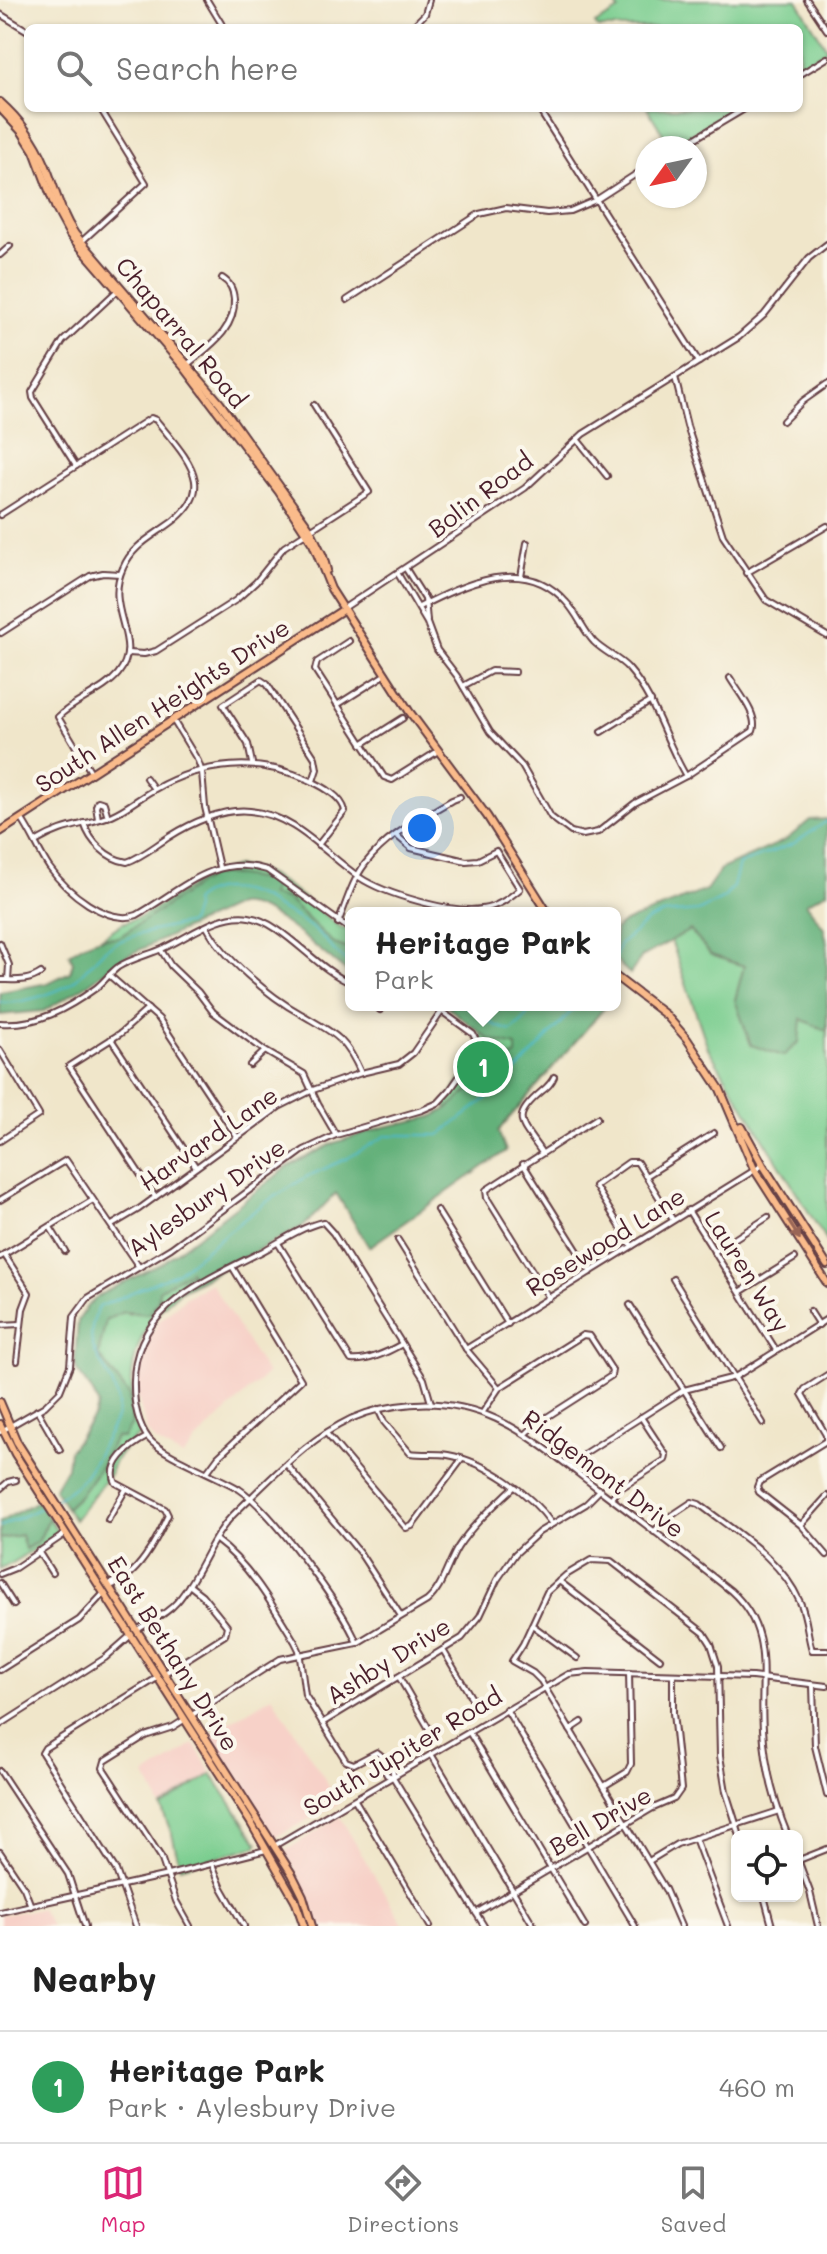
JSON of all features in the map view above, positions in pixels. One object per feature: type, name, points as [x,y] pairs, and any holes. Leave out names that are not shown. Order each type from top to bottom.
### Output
[{"type":"main road","name":"Chaparral Road","points":[[0,105],[34,151],[59,216],[79,244],[186,365],[308,531],[331,589],[438,751],[487,816],[544,907]]},
{"type":"main road","name":"South Allen Heights Drive","points":[[0,832],[344,609]]},
{"type":"main road","points":[[621,981],[679,1028],[731,1104],[763,1165],[827,1265]]},
{"type":"main road","points":[[720,1089],[754,1169],[827,1283]]},
{"type":"main road","name":"East Bethany Drive","points":[[0,1402],[3,1428],[41,1495],[267,1850],[308,1925]]},
{"type":"main road","name":"East Bethany Drive","points":[[3,1428],[49,1491],[274,1846],[298,1886],[308,1925]]},
{"type":"main road","points":[[103,1594],[110,1586]]},
{"type":"main road","points":[[130,1636],[137,1630]]},
{"type":"main road","points":[[157,1678],[165,1673]]},
{"type":"main road","points":[[184,1720],[192,1715]]},
{"type":"main road","points":[[224,1783],[232,1778]]},
{"type":"street","points":[[207,0],[222,24]]},
{"type":"street","points":[[415,24],[425,14],[429,0]]},
{"type":"street","points":[[807,0],[827,30]]},
{"type":"street","points":[[0,14],[24,29]]},
{"type":"street","points":[[803,73],[827,58]]},
{"type":"street","points":[[79,244],[146,183],[102,112]]},
{"type":"street","points":[[541,112],[699,362]]},
{"type":"street","points":[[699,136],[739,112]]},
{"type":"street","points":[[347,300],[479,214],[510,208],[543,213],[565,212],[596,200],[635,175]]},
{"type":"street","name":"Bolin Road","points":[[344,609],[525,488],[577,439],[734,341],[758,321],[794,275],[827,244]]},
{"type":"street","points":[[0,255],[10,246]]},
{"type":"street","points":[[186,365],[219,338],[229,325],[233,313],[233,294],[230,285],[222,278]]},
{"type":"street","points":[[76,466],[32,392],[63,341],[120,289]]},
{"type":"street","points":[[675,377],[717,524],[746,573],[772,605],[827,636]]},
{"type":"street","points":[[783,421],[803,401],[827,384]]},
{"type":"street","points":[[128,653],[156,651],[236,600],[259,579],[284,547],[369,492],[314,405]]},
{"type":"street","points":[[0,515],[152,418],[191,466],[195,480],[194,493],[183,515],[138,546],[120,574],[117,605],[128,639],[124,666],[116,677],[58,717],[91,772]]},
{"type":"street","points":[[577,439],[607,476]]},
{"type":"street","points":[[746,573],[827,526]]},
{"type":"street","points":[[521,577],[527,543]]},
{"type":"street","points":[[406,569],[425,604],[427,623]]},
{"type":"street","points":[[1,633],[90,576],[120,574]]},
{"type":"street","points":[[398,574],[419,607],[437,650],[490,732],[522,766],[555,823],[577,834],[597,833],[635,803],[686,776],[755,729],[753,717],[730,678]]},
{"type":"street","points":[[419,607],[481,580],[503,576],[521,577],[544,586],[567,602],[595,642],[626,666],[651,701],[686,776]]},
{"type":"street","points":[[405,585],[413,580]]},
{"type":"street","points":[[349,641],[315,666],[316,672],[388,780],[438,751]]},
{"type":"street","points":[[463,686],[491,671],[515,672]]},
{"type":"street","points":[[337,705],[386,674]]},
{"type":"street","points":[[252,763],[248,744],[223,704],[261,680],[267,684],[315,758],[317,769],[313,781]]},
{"type":"street","points":[[601,732],[651,701]]},
{"type":"street","points":[[362,744],[403,718]]},
{"type":"street","points":[[173,720],[202,772],[208,820],[219,867]]},
{"type":"street","points":[[37,841],[60,828],[108,817],[179,778],[252,763],[289,771],[313,781],[334,795],[346,809],[318,845]]},
{"type":"street","points":[[146,778],[154,789]]},
{"type":"street","points":[[338,923],[357,876],[376,852],[396,835],[460,797]]},
{"type":"street","points":[[98,819],[98,801],[104,803],[108,817]]},
{"type":"street","points":[[84,823],[98,846],[113,858],[127,862],[188,826],[227,812],[246,810],[266,813],[299,829],[357,876],[387,891],[443,907]]},
{"type":"street","points":[[21,818],[56,876],[99,912],[116,918],[137,915],[219,867],[252,865],[267,870],[345,927]]},
{"type":"street","points":[[396,835],[411,848],[466,861],[478,860],[496,851],[520,889],[488,907]]},
{"type":"street","points":[[0,1023],[33,1022],[53,1015],[96,988],[122,965],[227,918],[240,916],[261,921],[345,980]]},
{"type":"street","points":[[207,927],[214,940],[238,966],[300,1014],[317,1021],[337,1036],[361,1073]]},
{"type":"street","points":[[0,943],[9,965],[8,980]]},
{"type":"street","points":[[160,950],[213,1012],[265,1051],[299,1069],[336,1135]]},
{"type":"street","points":[[0,980],[34,978],[41,973]]},
{"type":"street","points":[[109,975],[159,1019],[237,1137]]},
{"type":"street","points":[[148,1009],[111,1039],[71,1063],[69,1068],[155,1197]]},
{"type":"street","name":"Harvard Lane","points":[[112,1225],[279,1107],[313,1090],[407,1059],[442,1011]]},
{"type":"street","name":"Aylesbury Drive","points":[[3,1428],[55,1398],[68,1375],[74,1317],[99,1290],[171,1248],[287,1160],[336,1135],[438,1103],[473,1057],[478,1040],[442,1011]]},
{"type":"street","points":[[111,1039],[196,1167]]},
{"type":"street","points":[[0,1050],[39,1115],[0,1141]]},
{"type":"street","points":[[250,1065],[265,1051]]},
{"type":"street","points":[[542,1153],[522,1123],[521,1116],[523,1108],[550,1085],[554,1077]]},
{"type":"street","points":[[549,1298],[486,1195],[489,1186],[597,1118]]},
{"type":"street","points":[[646,1176],[714,1133]]},
{"type":"street","points":[[0,1200],[66,1160],[139,1267]]},
{"type":"street","points":[[632,1246],[596,1184],[634,1161],[673,1220]]},
{"type":"street","points":[[523,1164],[591,1272]]},
{"type":"street","name":"Rosewood Lane","points":[[466,1349],[763,1165]]},
{"type":"street","points":[[17,1361],[21,1324],[29,1293],[2,1255],[93,1200]]},
{"type":"street","points":[[437,1210],[508,1324]]},
{"type":"street","name":"Lauren Way","points":[[688,1210],[777,1351]]},
{"type":"street","points":[[714,1252],[768,1217]]},
{"type":"street","points":[[357,1643],[313,1572],[250,1499],[236,1487],[156,1446],[147,1436],[138,1417],[134,1385],[137,1358],[146,1335],[174,1300],[323,1222],[333,1233],[424,1379],[431,1403]]},
{"type":"street","points":[[50,1227],[65,1251]]},
{"type":"street","points":[[398,1240],[466,1349],[499,1388]]},
{"type":"street","points":[[278,1243],[351,1360],[357,1361],[402,1344]]},
{"type":"street","points":[[740,1292],[795,1258]]},
{"type":"street","points":[[207,1472],[218,1457],[301,1380],[232,1267]]},
{"type":"street","points":[[673,1279],[763,1423]]},
{"type":"street","points":[[630,1305],[721,1448]]},
{"type":"street","points":[[810,1311],[819,1325]]},
{"type":"street","points":[[571,1467],[585,1453],[684,1390],[735,1377],[827,1319]]},
{"type":"street","points":[[0,1325],[21,1324]]},
{"type":"street","points":[[483,1412],[499,1388],[586,1334],[595,1343],[612,1375],[536,1424],[526,1434]]},
{"type":"street","points":[[827,1375],[802,1394],[826,1435],[826,1441],[759,1482],[757,1487],[759,1492],[801,1525],[827,1555]]},
{"type":"street","name":"Ridgemont Drive","points":[[137,1630],[169,1610],[189,1585],[227,1522],[326,1433],[354,1417],[378,1409],[431,1403],[483,1412],[526,1434],[744,1603],[755,1620],[762,1640],[764,1741],[786,1830]]},
{"type":"street","points":[[378,1409],[384,1422],[410,1453],[462,1459],[488,1470],[540,1508],[552,1524]]},
{"type":"street","points":[[37,1410],[60,1450]]},
{"type":"street","points":[[611,1498],[666,1459],[641,1417]]},
{"type":"street","points":[[326,1433],[404,1528],[412,1526],[462,1459]]},
{"type":"street","points":[[110,1586],[139,1565],[168,1513],[114,1480],[113,1470],[128,1448],[147,1436]]},
{"type":"street","points":[[287,1465],[351,1541],[401,1617]]},
{"type":"street","points":[[0,1489],[16,1480]]},
{"type":"street","points":[[192,1715],[280,1659],[357,1643],[434,1594],[453,1555],[470,1530],[513,1488]]},
{"type":"street","points":[[108,1520],[126,1489]]},
{"type":"street","name":"Ashby Drive","points":[[322,1723],[462,1638],[477,1621],[497,1580],[515,1554],[552,1524],[586,1504],[600,1490]]},
{"type":"street","points":[[801,1525],[827,1496]]},
{"type":"street","points":[[654,1532],[662,1522],[692,1502],[699,1504],[766,1556],[785,1576],[802,1605],[812,1650],[827,1650]]},
{"type":"street","points":[[0,1574],[15,1568],[65,1534]]},
{"type":"street","points":[[216,1540],[261,1588],[295,1642],[303,1689],[349,1764],[374,1752],[389,1762],[394,1771],[393,1777],[484,1926]]},
{"type":"street","points":[[38,1551],[52,1573]]},
{"type":"street","points":[[681,1926],[649,1861],[544,1687],[533,1673],[512,1661],[547,1592],[591,1560],[611,1561],[704,1633],[714,1650],[718,1677],[720,1756],[738,1830]]},
{"type":"street","points":[[559,1581],[660,1659]]},
{"type":"street","points":[[0,1583],[14,1605]]},
{"type":"street","points":[[165,1673],[227,1631],[227,1626],[202,1595],[189,1585]]},
{"type":"street","points":[[0,1670],[79,1620],[103,1594]]},
{"type":"street","points":[[532,1625],[577,1658]]},
{"type":"street","points":[[0,1725],[105,1658],[130,1636]]},
{"type":"street","points":[[443,1650],[477,1707]]},
{"type":"street","name":"South Jupiter Road","points":[[0,1912],[267,1850],[564,1676],[580,1672],[762,1678],[827,1686]]},
{"type":"street","points":[[604,1786],[627,1772],[631,1764],[629,1673]]},
{"type":"street","name":"Bell Drive","points":[[476,1913],[680,1793],[673,1675]]},
{"type":"street","points":[[399,1677],[432,1734]]},
{"type":"street","points":[[136,1926],[113,1864],[43,1757],[43,1751],[157,1678]]},
{"type":"street","points":[[813,1686],[815,1746],[827,1795]]},
{"type":"street","points":[[506,1709],[635,1926]]},
{"type":"street","points":[[184,1720],[145,1736],[103,1765],[161,1857],[176,1901],[190,1926]]},
{"type":"street","points":[[570,1730],[582,1722]]},
{"type":"street","points":[[469,1732],[585,1926]]},
{"type":"street","points":[[431,1754],[534,1926]]},
{"type":"street","points":[[0,1771],[68,1874],[85,1926]]},
{"type":"street","points":[[355,1800],[430,1926]]},
{"type":"street","points":[[649,1861],[677,1844],[779,1811]]},
{"type":"street","points":[[695,1838],[728,1926]]},
{"type":"street","points":[[803,1856],[827,1849]]},
{"type":"street","points":[[0,1852],[24,1888],[31,1906]]},
{"type":"street","points":[[212,1864],[244,1926]]},
{"type":"street","points":[[803,1872],[818,1926]]},
{"type":"street","points":[[766,1902],[772,1926]]},
{"type":"shaded area","points":[[211,1283],[267,1374],[199,1437],[183,1457],[155,1442],[147,1431],[138,1398],[138,1368],[146,1343],[158,1322],[186,1297]]},
{"type":"shaded area","points":[[272,1696],[340,1803],[275,1837],[209,1735]]},
{"type":"shaded area","points":[[194,1744],[212,1774],[161,1807],[146,1776]]},
{"type":"shaded area","points":[[340,1817],[404,1926],[317,1926],[301,1882],[285,1851]]},
{"type":"shaded area","points":[[41,1909],[51,1926],[0,1926],[0,1915]]},
{"type":"green space","points":[[613,0],[797,0],[827,49],[803,64],[803,24],[595,24],[619,10]]},
{"type":"green space","points":[[649,112],[728,112],[689,136],[664,136]]},
{"type":"green space","points":[[827,819],[827,892],[806,903],[824,928],[827,944],[827,1031],[801,1019],[799,1042],[783,1056],[751,1045],[735,1000],[744,966],[711,955],[690,930],[642,957],[630,974],[621,966],[623,923],[706,890],[721,869],[786,840],[810,820]]},
{"type":"green space","points":[[236,866],[251,868],[278,880],[345,929],[345,948],[334,944],[288,900],[270,895],[119,937],[102,937],[210,874]]},
{"type":"green space","points":[[226,874],[270,881],[274,887],[270,895],[288,900],[334,944],[345,948],[345,970],[280,920],[250,906],[237,905],[126,956],[44,1011],[0,1015],[0,992],[48,983],[70,972],[73,962],[69,954],[92,941],[119,937],[211,876]]},
{"type":"green space","points":[[690,930],[711,955],[744,966],[735,1000],[801,1018],[827,1031],[827,1242],[708,1048],[671,940]]},
{"type":"green space","points":[[453,1011],[602,1011],[498,1131],[506,1151],[369,1247],[336,1193],[304,1226],[182,1290],[180,1285],[190,1271],[159,1290],[158,1301],[148,1314],[123,1312],[106,1320],[98,1355],[129,1395],[132,1424],[123,1438],[115,1437],[101,1466],[81,1494],[66,1508],[54,1489],[67,1467],[69,1451],[94,1416],[98,1404],[77,1371],[75,1362],[78,1321],[87,1306],[101,1294],[162,1263],[289,1166],[334,1143],[384,1127],[432,1117],[447,1109],[516,1055],[516,1046],[490,1040]]},
{"type":"green space","points":[[481,1032],[490,1040],[517,1046],[516,1055],[447,1109],[444,1103],[479,1054]]},
{"type":"green space","points":[[190,1270],[191,1273],[180,1285],[182,1290],[153,1320],[136,1354],[132,1393],[142,1434],[122,1451],[110,1474],[74,1520],[66,1508],[81,1494],[101,1466],[115,1437],[123,1438],[132,1424],[129,1395],[98,1355],[106,1320],[123,1312],[130,1314]]},
{"type":"green space","points":[[37,1501],[49,1518],[39,1540],[25,1549],[21,1535],[0,1539],[0,1522]]},
{"type":"green space","points":[[49,1518],[59,1534],[0,1570],[0,1539],[21,1535],[26,1549],[39,1540]]},
{"type":"green space","points":[[212,1774],[258,1843],[257,1846],[180,1867],[161,1807]]},
{"type":"waterway","points":[[621,943],[649,920],[663,914],[698,911],[724,898],[733,887],[739,864],[793,844],[827,821]]},
{"type":"waterway","points":[[0,1002],[18,1002],[51,993],[70,984],[116,943],[147,932],[190,923],[195,909],[193,902],[217,890],[236,890],[262,898],[309,926],[345,959]]},
{"type":"waterway","points":[[474,1011],[496,1026],[511,1031],[529,1011]]},
{"type":"waterway","points":[[0,1527],[55,1500],[77,1484],[91,1466],[114,1424],[117,1398],[96,1355],[91,1335],[99,1307],[178,1272],[263,1204],[306,1177],[348,1158],[387,1135],[440,1135],[505,1084],[572,1011]]},
{"type":"place","name":"Heritage Park","points":[[483,1067]]}]
